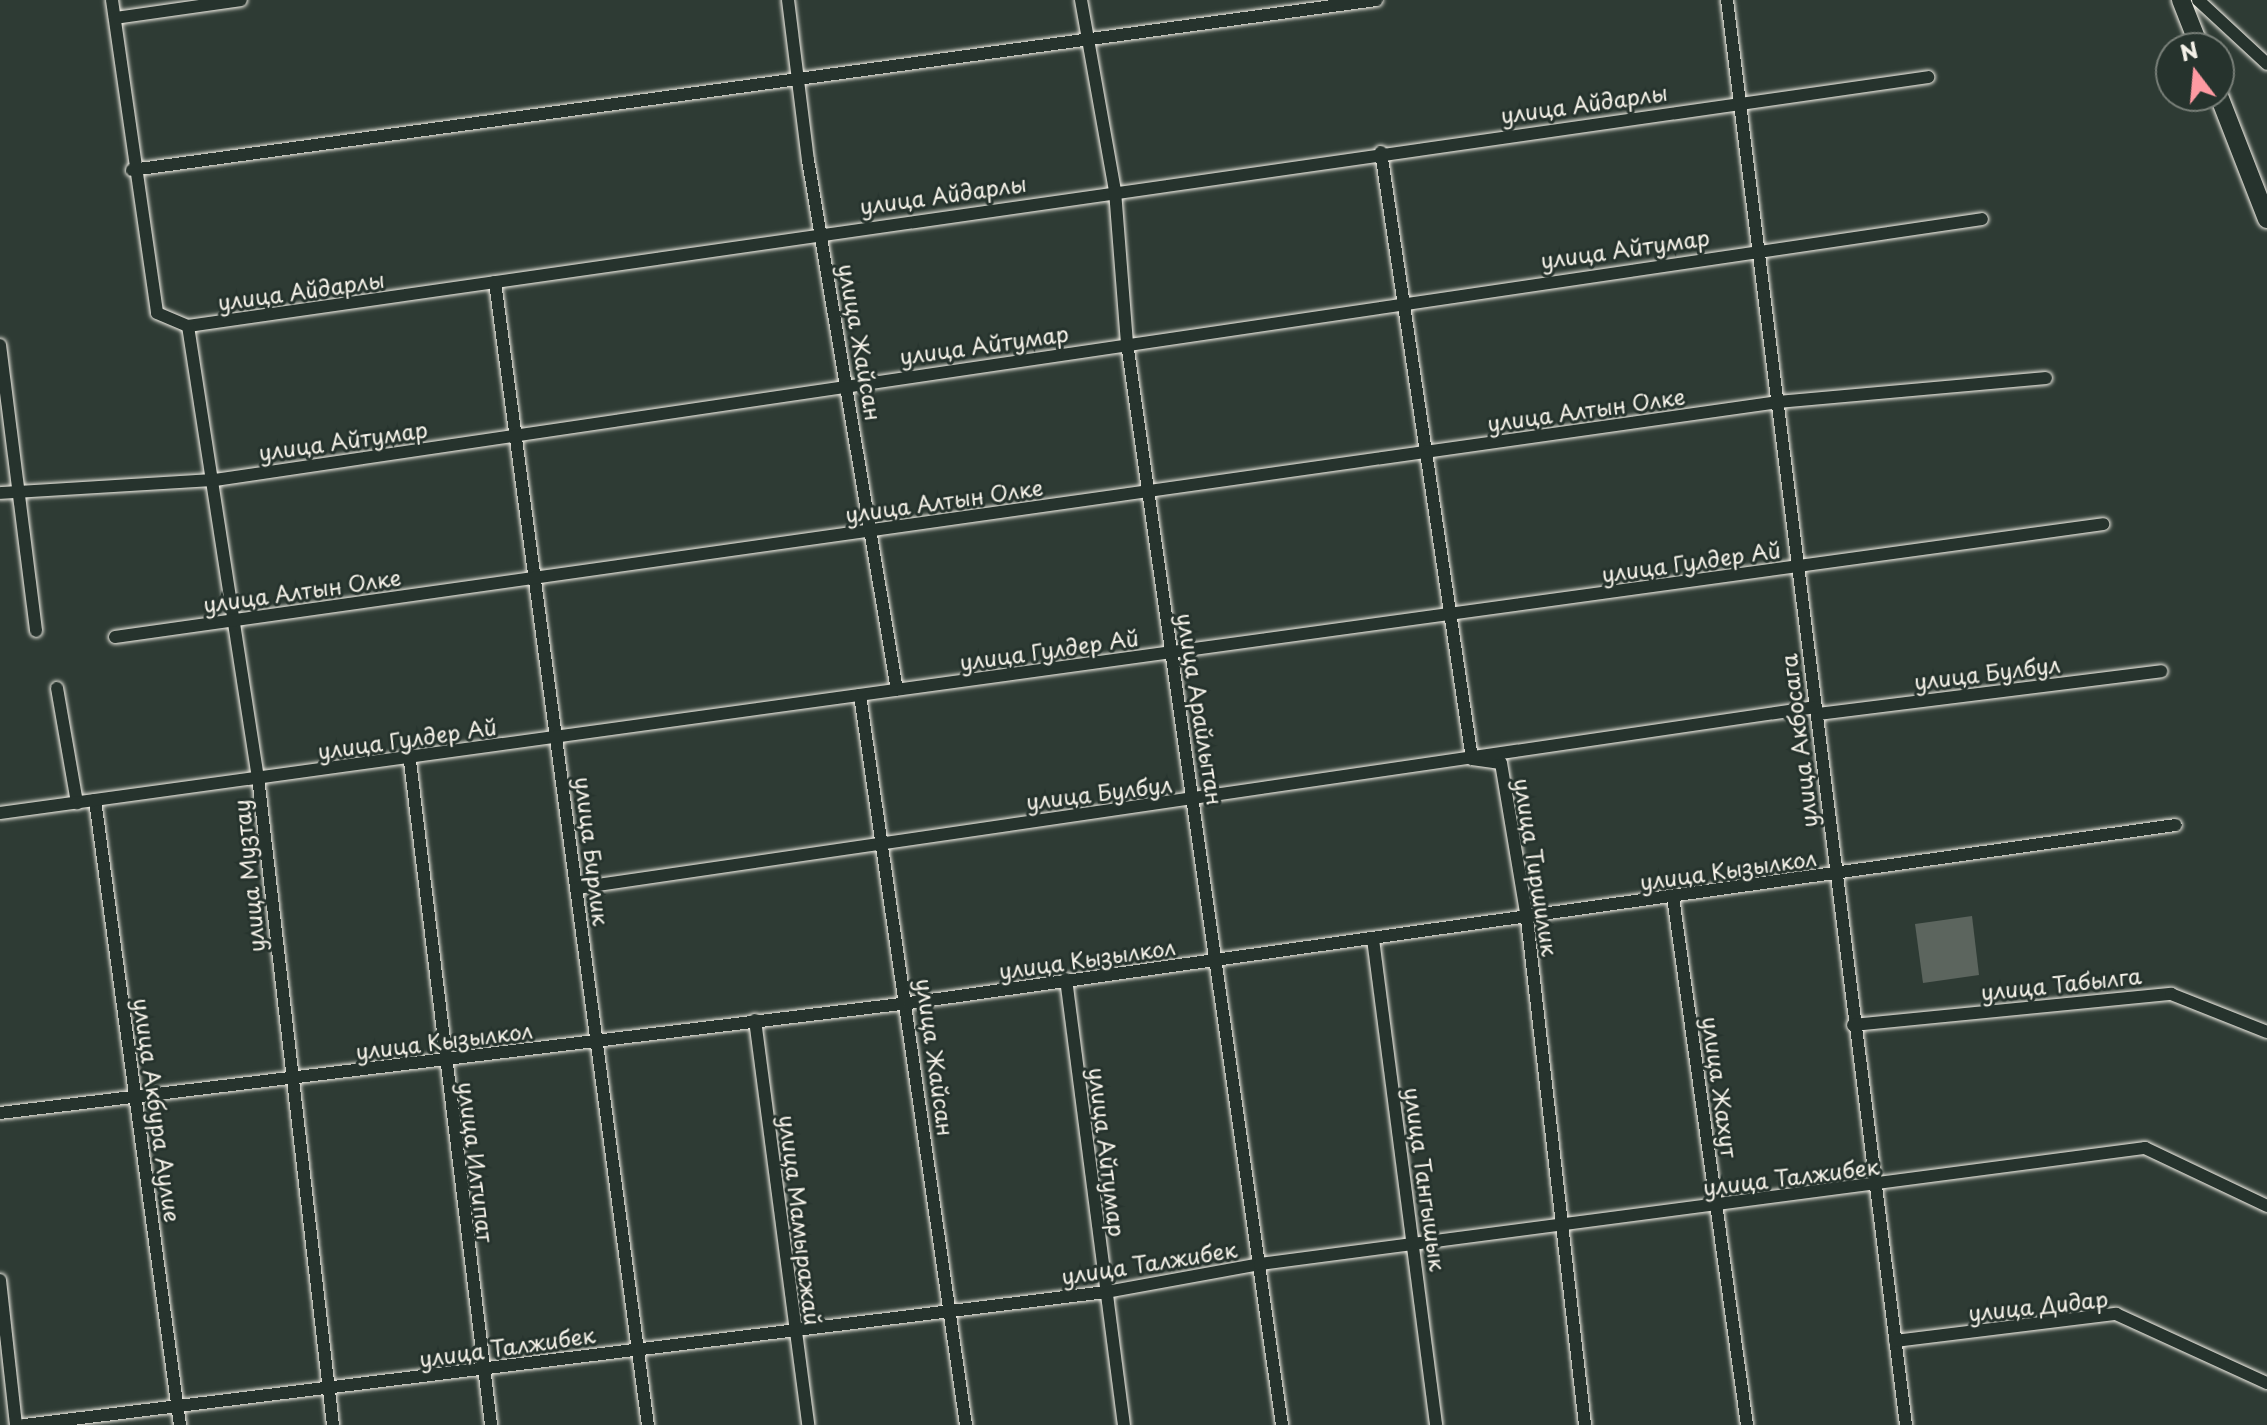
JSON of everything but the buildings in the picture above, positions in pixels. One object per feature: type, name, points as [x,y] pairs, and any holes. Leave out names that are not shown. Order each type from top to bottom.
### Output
[{"type":"street","points":[[112,0],[132,170],[157,313],[188,326]]},
{"type":"street","points":[[115,18],[241,0]]},
{"type":"street","name":"улица Жайсан","points":[[788,0],[821,231],[897,690]]},
{"type":"street","name":"улица Арайлытан","points":[[1081,0],[1086,42],[1115,191],[1127,343],[1220,961],[1282,1425]]},
{"type":"street","points":[[132,170],[1376,0]]},
{"type":"street","name":"улица Акбосага","points":[[1727,0],[1736,101],[1760,249],[1795,567],[1817,710],[1833,873],[1872,1187],[1906,1425]]},
{"type":"street","points":[[2181,0],[2194,32]]},
{"type":"street","points":[[2198,0],[2267,64]]},
{"type":"street","name":"улица Айдарлы","points":[[188,326],[821,231],[1736,101],[1928,77]]},
{"type":"street","points":[[2225,112],[2267,219]]},
{"type":"street","points":[[1381,152],[1472,759]]},
{"type":"street","name":"улица Айтумар","points":[[0,493],[215,480],[1760,249],[1982,219]]},
{"type":"street","name":"улица Бирлик","points":[[495,282],[648,1425]]},
{"type":"street","name":"улица Музтау","points":[[188,326],[215,480],[258,777],[289,1079],[333,1425]]},
{"type":"street","points":[[0,345],[4,408],[19,491],[36,631]]},
{"type":"street","name":"улица Алтын Олке","points":[[115,637],[1778,402],[2046,378]]},
{"type":"street","name":"улица Гулдер Ай","points":[[0,813],[258,777],[410,761],[557,737],[2103,524]]},
{"type":"street","name":"улица Булбул","points":[[577,888],[883,840],[1195,800],[1817,710],[2161,671]]},
{"type":"street","points":[[57,688],[77,803]]},
{"type":"street","name":"улица Жайсан","points":[[860,695],[909,1003],[966,1425]]},
{"type":"street","name":"улица Тиршилик","points":[[1472,759],[1501,763],[1527,919],[1585,1425]]},
{"type":"street","name":"улица Илтипат","points":[[410,761],[443,1060],[491,1425]]},
{"type":"street","name":"улица Акбура Аулие","points":[[95,800],[180,1425]]},
{"type":"street","name":"улица Кызылкол","points":[[0,1113],[909,1003],[1066,979],[1527,919],[2176,825]]},
{"type":"street","name":"улица Жахут","points":[[1673,897],[1747,1425]]},
{"type":"street","name":"улица Тангышык","points":[[1373,939],[1436,1425]]},
{"type":"street","name":"улица Айтумар","points":[[1066,979],[1124,1425]]},
{"type":"street","name":"улица Табылга","points":[[1853,1025],[2171,994],[2267,1032]]},
{"type":"street","name":"улица Мамыражай","points":[[755,1020],[808,1425]]},
{"type":"street","name":"улица Талжибек","points":[[24,1425],[177,1401],[484,1370],[950,1308],[1106,1292],[1260,1264],[1872,1187],[2145,1148],[2267,1206]]},
{"type":"street","points":[[0,1280],[16,1425]]},
{"type":"street","name":"улица Дидар","points":[[1895,1341],[2116,1314],[2267,1383]]}]
